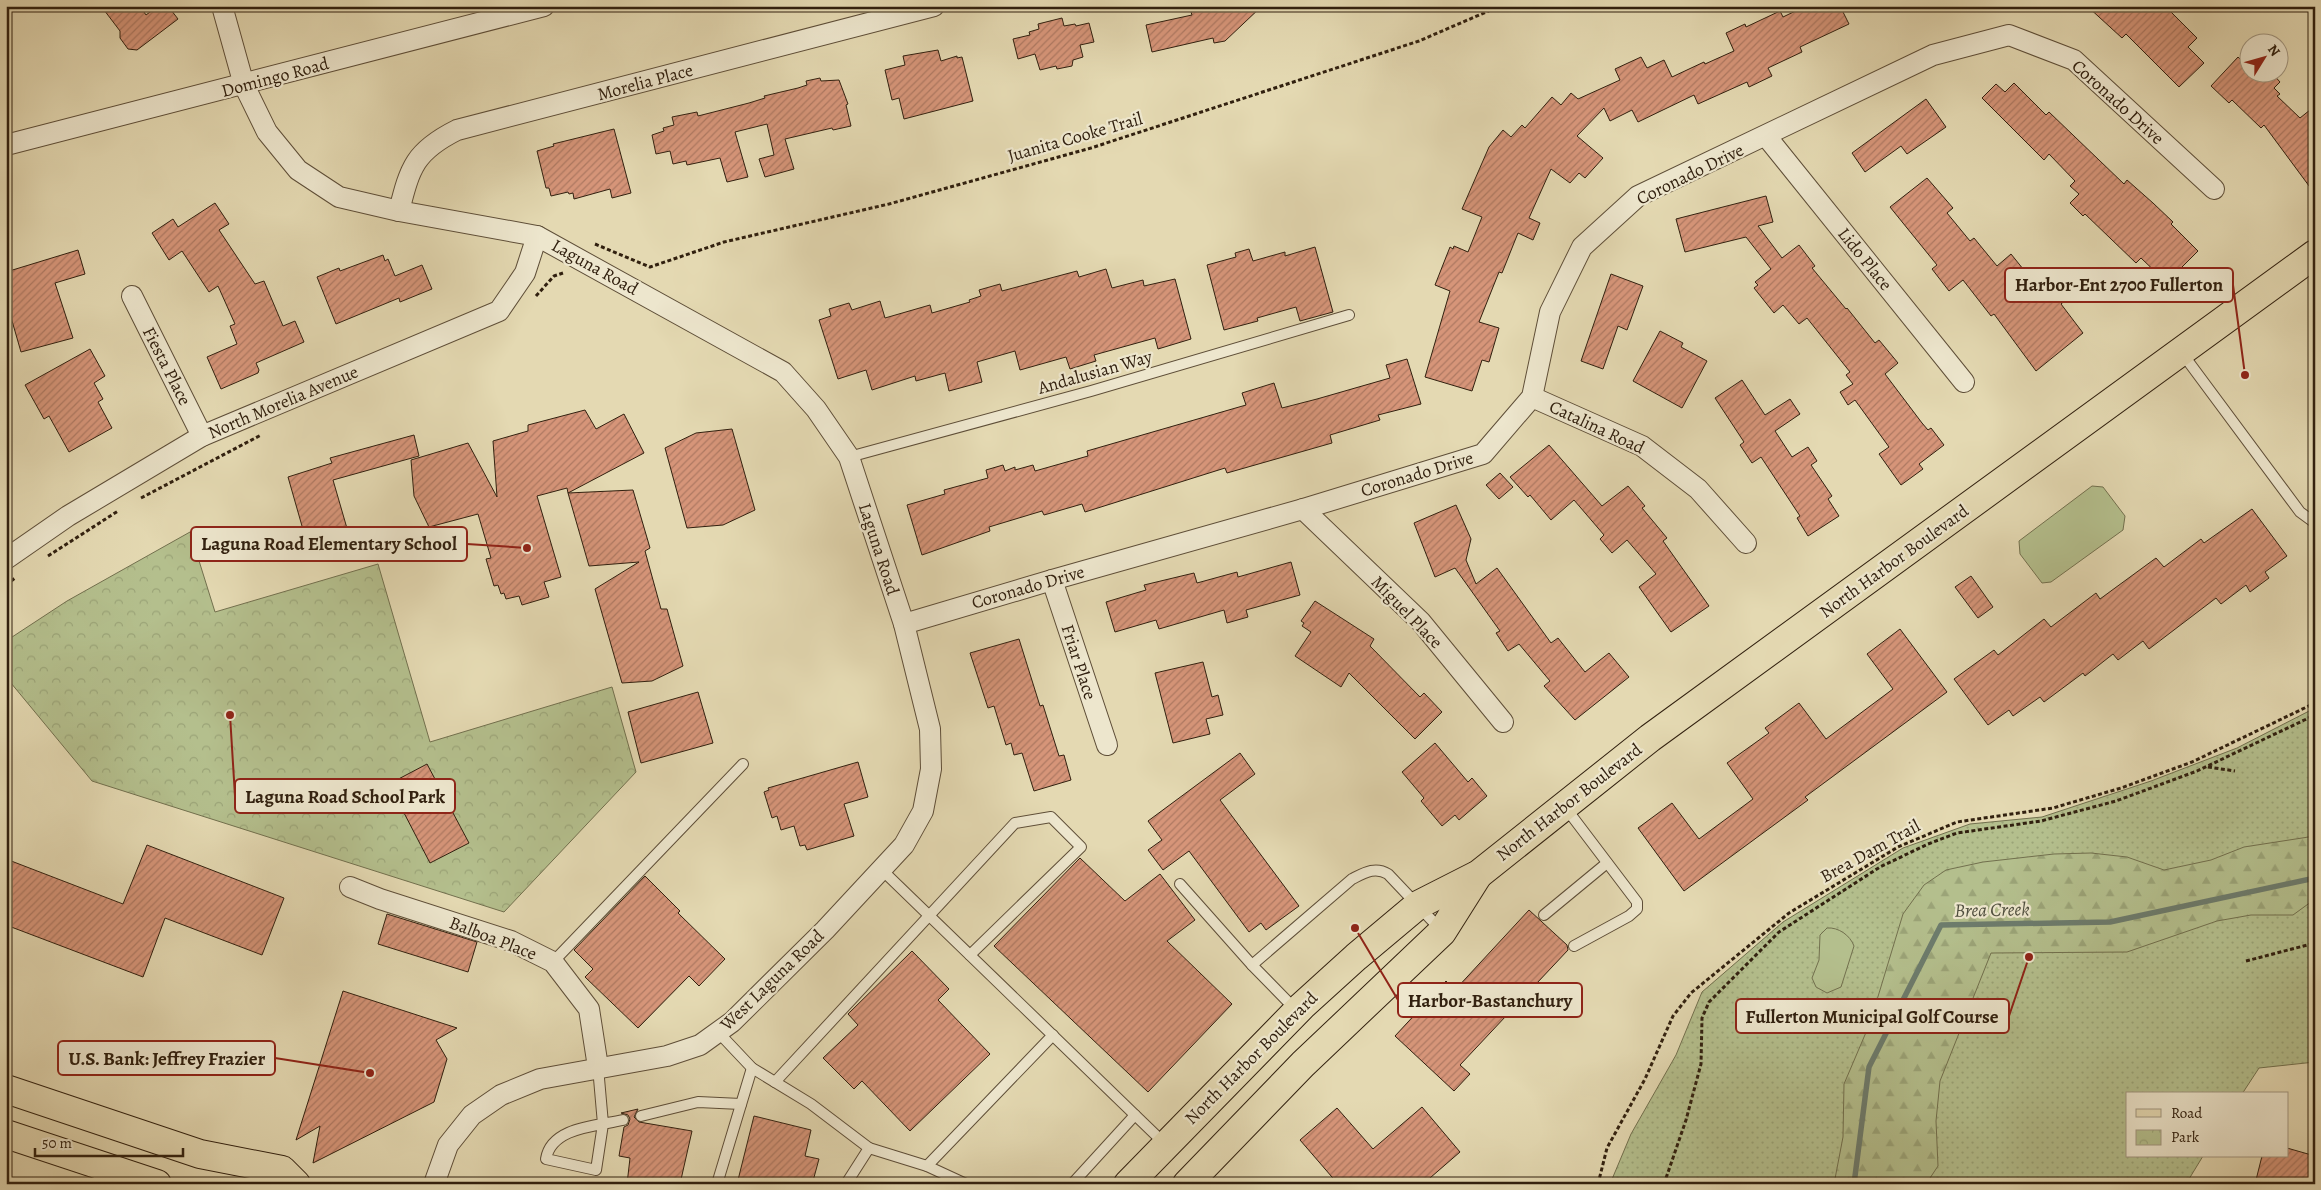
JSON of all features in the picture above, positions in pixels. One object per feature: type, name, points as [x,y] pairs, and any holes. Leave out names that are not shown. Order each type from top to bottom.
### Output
[{"type":"main road","name":"North Harbor Boulevard","points":[[1128,1184],[1297,1011],[1356,957],[1418,905],[1479,874],[1650,738],[2315,254]]},
{"type":"main road","name":"North Harbor Boulevard","points":[[1187,1184],[1303,1064],[1442,932],[1479,874]]},
{"type":"main road","points":[[6,1089],[200,1154],[282,1170],[296,1184]]},
{"type":"main road","points":[[6,1134],[157,1184]]},
{"type":"street","name":"Laguna Road","points":[[222,6],[244,85],[267,132],[298,170],[339,197],[399,211],[537,236],[783,372],[816,409],[849,457],[904,624]]},
{"type":"street","name":"Domingo Road","points":[[6,145],[244,85],[501,12],[544,6]]},
{"type":"street","name":"Morelia Place","points":[[399,211],[407,180],[418,157],[435,141],[457,130],[934,6]]},
{"type":"street","name":"Coronado Drive","points":[[904,624],[1303,509],[1483,454],[1532,397],[1550,312],[1582,247],[1638,196],[1933,55],[2009,34],[2074,60],[2214,188]]},
{"type":"street","name":"Lido Place","points":[[1766,136],[1964,382]]},
{"type":"street","name":"North Morelia Avenue","points":[[6,558],[68,516],[202,436],[499,311],[525,273],[537,236]]},
{"type":"street","name":"Fiesta Place","points":[[132,296],[202,436]]},
{"type":"street","name":"Catalina Road","points":[[1532,397],[1642,446],[1698,489],[1746,543]]},
{"type":"street","name":"Miguel Place","points":[[1303,509],[1420,622],[1503,722]]},
{"type":"street","name":"Friar Place","points":[[1052,580],[1107,745]]},
{"type":"street","name":"West Laguna Road","points":[[434,1184],[448,1145],[472,1115],[501,1095],[540,1079],[667,1056],[700,1045],[732,1022],[819,937],[904,845],[923,811],[932,769],[930,729],[904,624]]},
{"type":"street","name":"Balboa Place","points":[[350,887],[380,899],[511,941],[553,962],[589,1009],[598,1067]]},
{"type":"lane","name":"Andalusian Way","points":[[849,457],[1091,391],[1349,315]]},
{"type":"lane","points":[[2181,352],[2300,512],[2315,524]]},
{"type":"lane","points":[[553,962],[743,764]]},
{"type":"lane","points":[[1564,806],[1637,902],[1636,909],[1629,916],[1574,946]]},
{"type":"lane","points":[[775,1082],[928,914],[1015,823],[1051,817],[1081,847],[970,955]]},
{"type":"lane","points":[[1544,916],[1607,863]]},
{"type":"lane","points":[[881,869],[1165,1144]]},
{"type":"lane","points":[[1252,965],[1352,879],[1370,871],[1379,870],[1388,874],[1442,932]]},
{"type":"lane","points":[[1180,884],[1252,965],[1297,1011]]},
{"type":"lane","points":[[718,1032],[752,1068],[811,1104],[869,1148],[927,1166],[966,1184]]},
{"type":"lane","points":[[927,1166],[1053,1035]]},
{"type":"lane","points":[[598,1067],[603,1124],[596,1170],[546,1159],[548,1148],[561,1134],[603,1124],[623,1120]]},
{"type":"lane","points":[[718,1184],[752,1068]]},
{"type":"lane","points":[[641,1116],[698,1102],[741,1104]]},
{"type":"lane","points":[[1072,1184],[1135,1115]]},
{"type":"lane","points":[[846,1184],[869,1148]]},
{"type":"path","name":"Juanita Cooke Trail","points":[[650,266],[724,242],[889,204],[1091,148],[1418,41],[1500,6]]},
{"type":"path","name":"Brea Dam Trail","points":[[1598,1184],[1607,1148],[1645,1079],[1673,1016],[1691,993],[1789,913],[1898,847],[1957,822],[2053,808],[2121,788],[2192,762],[2315,703]]},
{"type":"path","points":[[1664,1184],[1678,1146],[1701,1064],[1702,1018],[1709,1002],[1779,932],[1880,867],[1928,844],[1957,833],[2041,821],[2116,801],[2206,766],[2315,715]]},
{"type":"path","points":[[2206,766],[2234,771]]},
{"type":"path","points":[[2246,961],[2315,943]]},
{"type":"green space","points":[[2092,486],[2103,487],[2125,516],[2123,530],[2051,582],[2042,583],[2020,554],[2019,541]]},
{"type":"green space","points":[[190,532],[215,612],[378,564],[430,742],[612,687],[636,772],[504,912],[92,781],[6,677],[6,641],[67,601]]},
{"type":"green space","points":[[2315,708],[2315,1062],[2259,1068],[2243,1092],[2126,1092],[2126,1158],[2202,1158],[2186,1184],[1610,1184],[1631,1134],[1676,1055],[1702,992],[1783,922],[1903,848],[1970,824],[2042,817],[2151,781],[2237,748]]},
{"type":"green space","points":[[2315,836],[2315,899],[2293,915],[2251,915],[2217,921],[2127,952],[1991,953],[1940,1081],[1936,1121],[1938,1166],[1926,1184],[1834,1184],[1843,1137],[1844,1084],[1870,1023],[1903,914],[1924,885],[1946,870],[1983,862],[2054,854],[2091,853],[2127,857],[2164,870],[2211,860],[2244,847]]},
{"type":"green space","points":[[1827,928],[1843,933],[1850,938],[1854,946],[1841,987],[1827,993],[1816,987],[1812,978],[1819,960],[1820,935]]},
{"type":"building","points":[[101,6],[140,6],[146,15],[158,6],[168,6],[178,19],[137,50],[128,49],[120,38],[120,31]]},
{"type":"building","points":[[1216,6],[1262,6],[1225,41],[1214,43],[1213,38],[1152,52],[1146,25],[1192,15],[1191,12]]},
{"type":"building","points":[[1806,6],[1840,6],[1849,24],[1800,47],[1802,52],[1768,68],[1772,76],[1749,87],[1747,82],[1698,104],[1694,95],[1638,122],[1632,110],[1610,121],[1604,108],[1577,136],[1603,158],[1585,178],[1579,173],[1570,183],[1551,169],[1529,218],[1540,223],[1533,240],[1518,233],[1502,273],[1499,272],[1479,322],[1499,328],[1489,362],[1482,360],[1472,391],[1425,377],[1450,291],[1435,285],[1450,247],[1453,249],[1454,246],[1468,252],[1482,217],[1462,209],[1489,147],[1503,130],[1511,137],[1522,125],[1525,128],[1552,97],[1561,105],[1571,93],[1578,99],[1620,80],[1615,69],[1641,57],[1647,68],[1664,60],[1672,77],[1704,62],[1705,64],[1734,51],[1726,33],[1745,24],[1746,27],[1780,11],[1783,17]]},
{"type":"building","points":[[2087,6],[2165,6],[2197,38],[2188,47],[2204,63],[2179,87],[2126,34],[2122,38]]},
{"type":"building","points":[[1062,18],[1064,26],[1089,23],[1094,42],[1080,45],[1083,57],[1073,60],[1072,66],[1057,69],[1056,66],[1040,70],[1035,54],[1018,59],[1013,39],[1030,35],[1029,32],[1039,29],[1038,24]]},
{"type":"building","points":[[938,50],[941,61],[957,56],[957,58],[962,57],[973,101],[904,119],[899,98],[892,100],[885,70],[905,65],[903,56]]},
{"type":"building","points":[[2238,57],[2238,82],[2280,82],[2274,88],[2280,94],[2277,96],[2300,118],[2315,106],[2315,194],[2264,125],[2261,128],[2232,100],[2229,103],[2211,86]]},
{"type":"building","points":[[820,78],[821,81],[839,80],[848,104],[846,105],[851,126],[833,130],[832,128],[785,139],[794,169],[765,177],[759,159],[774,155],[767,124],[735,132],[748,177],[727,182],[720,158],[687,165],[686,161],[673,164],[670,151],[656,154],[652,135],[664,131],[663,128],[674,125],[672,117],[697,112],[698,116],[749,103],[765,98],[764,96],[807,85],[806,81]]},
{"type":"building","points":[[2014,83],[2046,115],[2049,112],[2124,184],[2127,180],[2153,203],[2173,222],[2171,224],[2198,251],[2174,275],[2173,273],[2165,281],[2141,258],[2136,263],[2085,214],[2083,216],[2070,203],[2079,194],[2070,186],[2075,181],[2049,154],[2044,160],[1982,98],[1996,84],[2005,92]]},
{"type":"building","points":[[1926,99],[1946,127],[1907,154],[1901,146],[1865,172],[1852,153]]},
{"type":"building","points":[[614,129],[631,193],[612,198],[610,189],[574,199],[573,193],[569,194],[568,192],[551,196],[549,188],[546,188],[537,151],[554,146],[553,144]]},
{"type":"building","points":[[1927,178],[1953,208],[1947,213],[1970,241],[1974,238],[1997,266],[2011,254],[2044,295],[2065,281],[2074,293],[2061,304],[2083,333],[2036,371],[1994,314],[1991,316],[1963,280],[1949,291],[1932,269],[1937,265],[1890,207]]},
{"type":"building","points":[[1766,196],[1773,222],[1758,226],[1782,258],[1799,245],[1815,266],[1812,268],[1846,309],[1875,343],[1879,340],[1898,363],[1885,374],[1922,423],[1928,430],[1931,428],[1944,445],[1919,464],[1923,469],[1901,485],[1879,454],[1889,447],[1855,400],[1848,405],[1840,392],[1853,384],[1846,375],[1850,372],[1807,318],[1799,324],[1783,305],[1774,313],[1754,288],[1758,285],[1755,282],[1771,269],[1746,237],[1685,252],[1676,219]]},
{"type":"building","points":[[215,203],[229,224],[219,230],[255,284],[264,281],[283,326],[295,321],[304,342],[256,363],[259,370],[258,373],[221,389],[207,357],[237,344],[230,326],[235,324],[218,286],[209,292],[182,251],[169,260],[152,233],[173,219],[178,227]]},
{"type":"building","points":[[1315,247],[1333,312],[1300,321],[1296,307],[1257,318],[1258,321],[1224,330],[1207,265],[1236,257],[1235,253],[1249,249],[1253,261],[1285,252],[1285,256]]},
{"type":"building","points":[[78,250],[85,274],[55,283],[73,338],[21,352],[6,300],[6,272]]},
{"type":"building","points":[[383,255],[385,261],[388,259],[395,276],[422,265],[432,289],[400,302],[399,298],[336,324],[317,277],[339,268],[340,271]]},
{"type":"building","points":[[1106,269],[1112,288],[1143,280],[1144,286],[1175,279],[1191,339],[1158,349],[1155,338],[1094,355],[1096,361],[1070,369],[1066,357],[1020,370],[1015,351],[977,362],[982,382],[949,391],[945,373],[916,381],[915,376],[872,390],[866,370],[838,379],[819,320],[831,316],[829,309],[849,303],[852,310],[880,301],[885,318],[930,305],[932,313],[970,302],[969,300],[981,296],[979,290],[1000,284],[1002,291],[1077,271],[1079,277]]},
{"type":"building","points":[[1611,274],[1643,286],[1627,330],[1618,326],[1603,369],[1581,361]]},
{"type":"building","points":[[1660,331],[1683,343],[1681,347],[1707,361],[1682,408],[1633,381]]},
{"type":"building","points":[[90,349],[105,376],[94,383],[103,399],[98,402],[112,428],[69,452],[49,416],[44,419],[25,385]]},
{"type":"building","points":[[1407,359],[1421,404],[1378,415],[1380,420],[1330,435],[1332,443],[1227,473],[1225,468],[1085,512],[1082,504],[1044,515],[1042,511],[989,527],[990,531],[922,555],[907,505],[945,494],[944,490],[988,478],[986,470],[1003,465],[1005,471],[1015,467],[1015,470],[1033,465],[1035,471],[1088,456],[1087,451],[1246,405],[1242,393],[1274,383],[1282,408],[1317,399],[1390,378],[1386,365]]},
{"type":"building","points":[[1742,380],[1765,415],[1790,399],[1800,414],[1775,431],[1792,457],[1808,447],[1817,461],[1811,465],[1832,496],[1828,499],[1839,516],[1808,536],[1797,518],[1800,516],[1761,457],[1752,463],[1740,445],[1744,442],[1715,398]]},
{"type":"building","points":[[585,410],[596,429],[624,414],[644,453],[568,493],[567,488],[537,496],[561,577],[544,582],[549,597],[522,605],[519,596],[506,599],[504,593],[501,594],[498,585],[494,586],[486,559],[491,558],[478,514],[429,527],[414,496],[411,460],[468,443],[497,497],[493,441],[528,431],[528,425]]},
{"type":"building","points":[[732,429],[755,510],[723,525],[687,528],[665,448],[696,433]]},
{"type":"building","points":[[414,435],[419,456],[333,480],[353,549],[312,561],[288,477],[332,463],[330,458]]},
{"type":"building","points":[[1549,445],[1602,506],[1628,486],[1645,506],[1642,508],[1667,538],[1663,541],[1709,606],[1671,632],[1639,587],[1656,574],[1627,540],[1612,553],[1600,539],[1604,535],[1574,500],[1551,520],[1530,495],[1528,497],[1510,477]]},
{"type":"building","points":[[1500,473],[1513,487],[1499,499],[1486,485]]},
{"type":"building","points":[[633,490],[650,548],[645,551],[661,609],[667,609],[683,666],[652,681],[622,683],[595,589],[639,562],[589,566],[568,493]]},
{"type":"building","points":[[1456,505],[1471,539],[1466,560],[1476,584],[1497,568],[1551,643],[1558,638],[1585,672],[1609,653],[1629,677],[1575,720],[1544,686],[1550,681],[1519,644],[1508,651],[1496,633],[1500,631],[1455,568],[1435,577],[1414,523]]},
{"type":"building","points":[[2252,509],[2287,556],[2265,572],[2269,578],[2250,592],[2246,585],[2221,604],[2216,598],[2149,649],[2143,641],[2118,660],[2113,654],[2085,676],[2083,673],[2044,702],[2040,697],[2013,716],[2009,710],[1988,725],[1954,679],[1994,650],[1998,655],[2044,619],[2051,627],[2096,593],[2100,599],[2156,558],[2164,567],[2201,539],[2204,543]]},
{"type":"building","points":[[1291,562],[1300,595],[1246,610],[1248,617],[1227,623],[1224,610],[1159,629],[1156,620],[1115,632],[1106,602],[1146,590],[1144,585],[1194,573],[1197,583],[1237,572],[1238,577]]},
{"type":"building","points":[[1971,576],[1993,607],[1978,618],[1955,587]]},
{"type":"building","points":[[1315,601],[1374,639],[1370,646],[1420,697],[1424,693],[1442,712],[1415,739],[1349,673],[1341,687],[1295,656],[1311,632],[1302,626],[1304,623],[1301,621]]},
{"type":"building","points":[[1900,629],[1947,692],[1805,797],[1808,800],[1684,891],[1638,828],[1672,803],[1699,839],[1753,799],[1727,763],[1769,733],[1765,728],[1799,703],[1826,739],[1893,689],[1867,654]]},
{"type":"building","points":[[1019,639],[1040,706],[1043,705],[1059,756],[1064,755],[1071,780],[1034,791],[1022,753],[1014,755],[1011,743],[1006,745],[994,706],[988,708],[970,653]]},
{"type":"building","points":[[1203,662],[1212,697],[1218,695],[1223,715],[1206,719],[1210,734],[1173,743],[1155,673]]},
{"type":"building","points":[[698,692],[713,743],[641,763],[628,712]]},
{"type":"building","points":[[1435,743],[1468,782],[1472,778],[1487,796],[1459,820],[1455,815],[1442,826],[1421,801],[1424,798],[1402,772]]},
{"type":"building","points":[[1240,753],[1255,774],[1220,800],[1299,906],[1266,930],[1261,923],[1249,932],[1189,851],[1163,870],[1148,850],[1162,840],[1148,821]]},
{"type":"building","points":[[858,762],[868,797],[844,804],[854,836],[807,850],[805,845],[800,846],[794,826],[781,830],[777,816],[772,818],[764,792],[769,790],[768,788]]},
{"type":"building","points":[[427,764],[469,843],[430,863],[389,784]]},
{"type":"building","points":[[147,845],[284,898],[262,955],[165,918],[143,977],[6,925],[6,859],[123,904]]},
{"type":"building","points":[[1080,858],[1125,901],[1160,874],[1195,920],[1167,941],[1232,1004],[1148,1092],[994,946]]},
{"type":"building","points":[[645,876],[680,911],[678,913],[725,959],[699,986],[689,976],[638,1028],[585,977],[593,969],[574,950]]},
{"type":"building","points":[[1529,910],[1567,945],[1568,950],[1460,1065],[1470,1074],[1454,1091],[1395,1036],[1446,981],[1455,990]]},
{"type":"building","points":[[387,914],[477,942],[468,972],[378,944]]},
{"type":"building","points":[[912,951],[949,989],[938,1000],[990,1054],[910,1131],[862,1081],[854,1089],[823,1058],[858,1025],[848,1014]]},
{"type":"building","points":[[343,991],[457,1028],[436,1040],[447,1059],[434,1102],[313,1163],[320,1126],[296,1140]]},
{"type":"building","points":[[1422,1107],[1460,1152],[1423,1184],[1338,1184],[1300,1140],[1337,1108],[1373,1149]]},
{"type":"building","points":[[638,1109],[634,1117],[639,1122],[692,1131],[680,1184],[627,1184],[630,1158],[619,1156],[624,1127],[628,1125],[630,1119],[628,1115],[621,1113]]},
{"type":"building","points":[[754,1116],[811,1130],[805,1156],[819,1159],[813,1181],[801,1179],[800,1184],[737,1184]]},
{"type":"building","points":[[2288,1148],[2315,1156],[2315,1184],[2255,1184],[2262,1158],[2288,1158]]},
{"type":"waterway","name":"Brea Creek","points":[[1854,1184],[1869,1067],[1941,925],[2110,922],[2315,878]]},
{"type":"place","name":"Harbor-Ent 2700 Fullerton","points":[[2245,375]]},
{"type":"place","name":"Laguna Road Elementary School","points":[[527,548]]},
{"type":"place","name":"Laguna Road School Park","points":[[230,715]]},
{"type":"place","name":"Harbor-Bastanchury","points":[[1355,928]]},
{"type":"place","name":"Fullerton Municipal Golf Course","points":[[2029,957]]},
{"type":"place","name":"U.S. Bank: Jeffrey Frazier","points":[[370,1073]]}]
